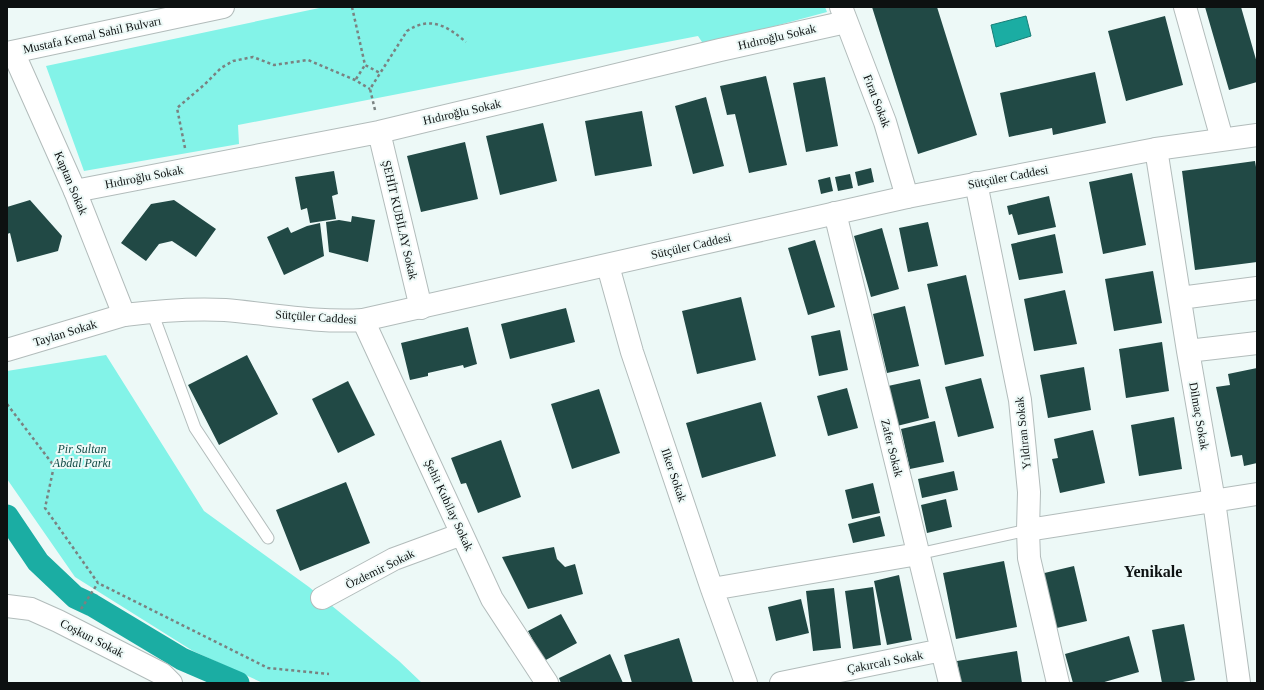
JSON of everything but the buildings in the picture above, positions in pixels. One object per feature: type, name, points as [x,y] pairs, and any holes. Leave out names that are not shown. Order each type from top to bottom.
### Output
[{"type":"street","name":"Mustafa Kemal Sahil Bulvarı","points":[[10,53],[223,7]]},
{"type":"street","points":[[1185,7],[1222,139]]},
{"type":"street","name":"Hıdıroğlu Sokak","points":[[75,191],[379,132],[712,52],[843,14]]},
{"type":"street","name":"Fırat Sokak","points":[[843,14],[885,122],[907,197]]},
{"type":"street","name":"Kaptan Sokak","points":[[10,53],[75,191],[124,315]]},
{"type":"street","name":"ŞEHİT KUBİLAY Sokak","points":[[379,132],[421,308]]},
{"type":"street","name":"Sütçüler Caddesi","points":[[124,315],[173,310],[224,310],[342,322],[363,320],[608,266],[907,197],[1156,149],[1257,135]]},
{"type":"street","name":"Dilmaç Sokak","points":[[1156,149],[1188,351],[1214,501],[1239,683]]},
{"type":"street","name":"Yıldıran Sokak","points":[[976,183],[1020,400],[1029,492],[1029,558],[1058,683]]},
{"type":"street","name":"Zafer Sokak","points":[[835,213],[950,683]]},
{"type":"street","name":"Ilker Sokak","points":[[608,266],[632,352],[712,588],[746,683]]},
{"type":"street","points":[[1180,298],[1257,288]]},
{"type":"street","name":"Taylan Sokak","points":[[7,350],[124,315]]},
{"type":"street","name":"Şehit Kubilay Sokak","points":[[363,320],[492,599],[547,683]]},
{"type":"street","points":[[1188,351],[1257,342]]},
{"type":"street","points":[[1028,530],[1257,494]]},
{"type":"street","name":"Özdemir Sokak","points":[[322,598],[394,559],[462,534]]},
{"type":"street","points":[[712,588],[918,554]]},
{"type":"street","name":"Coşkun Sokak","points":[[7,606],[31,609],[58,621],[162,674],[171,683]]},
{"type":"street","name":"Çakırcalı Sokak","points":[[781,683],[942,650]]},
{"type":"street","points":[[1248,683],[1257,681]]},
{"type":"lane","points":[[152,312],[195,428],[268,538]]},
{"type":"lane","points":[[918,554],[1028,530]]},
{"type":"path","points":[[352,7],[365,65],[355,80]]},
{"type":"path","points":[[379,132],[370,89],[408,31],[415,26],[434,23],[454,32],[466,42]]},
{"type":"path","points":[[189,168],[178,108],[221,68],[233,61],[253,57],[274,65],[308,60],[355,80],[370,89]]},
{"type":"path","points":[[365,65],[380,73]]},
{"type":"path","points":[[7,404],[54,466],[45,508],[98,584],[268,668],[329,674]]},
{"type":"path","points":[[80,610],[98,584]]},
{"type":"green space","points":[[324,7],[825,7],[827,12],[704,45],[698,36],[238,125],[239,144],[84,171],[46,66]]},
{"type":"green space","name":"Pir Sultan Abdal Parkı","points":[[106,355],[204,511],[309,587],[399,661],[422,683],[263,683],[193,651],[75,577],[7,479],[7,371]]},
{"type":"shaded area","points":[[1026,16],[1031,36],[996,47],[991,25]]},
{"type":"waterway","points":[[7,516],[38,562],[75,597],[92,605],[182,659],[238,683]]},
{"type":"district","name":"Yenikale","points":[[1153,571]]}]
